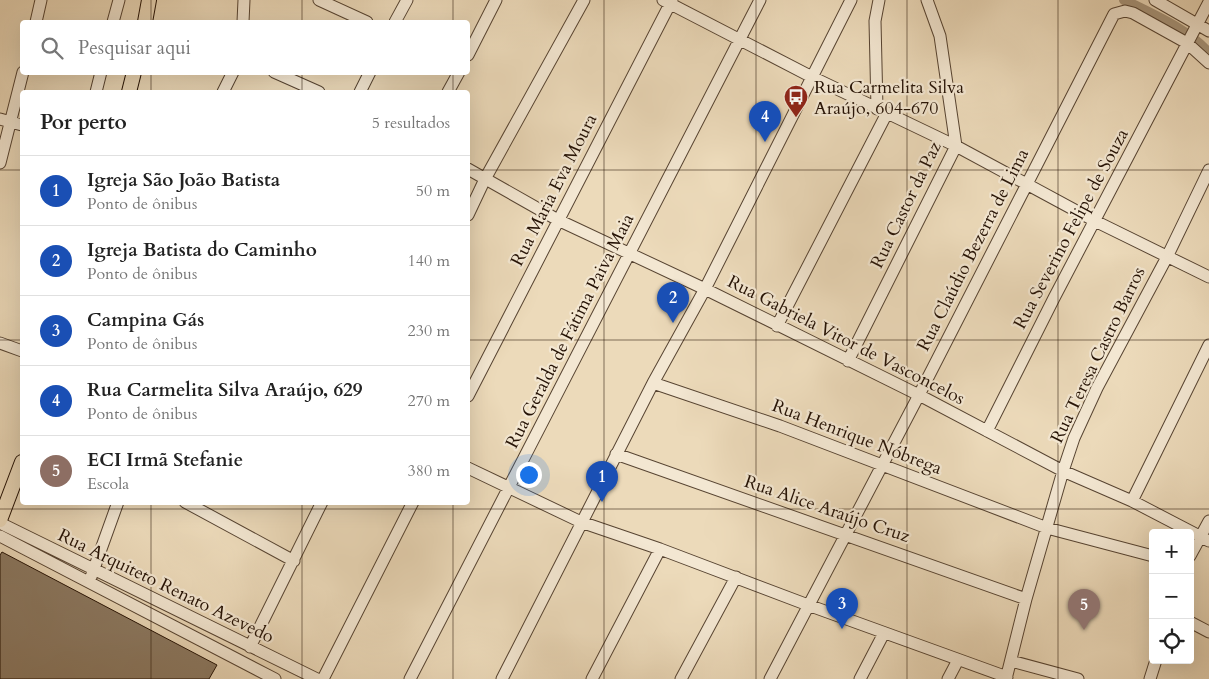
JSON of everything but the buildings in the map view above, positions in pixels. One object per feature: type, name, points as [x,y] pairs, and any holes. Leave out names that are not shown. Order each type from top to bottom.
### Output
[{"type":"main road","points":[[145,20],[149,0]]},
{"type":"main road","points":[[130,90],[133,75]]},
{"type":"main road","points":[[0,522],[20,467]]},
{"type":"street","points":[[36,20],[41,0]]},
{"type":"street","points":[[114,20],[119,0]]},
{"type":"street","points":[[243,20],[244,0]]},
{"type":"street","points":[[320,0],[363,20]]},
{"type":"street","points":[[396,20],[407,0]]},
{"type":"street","points":[[470,51],[496,0]]},
{"type":"street","points":[[470,211],[485,179],[584,0]]},
{"type":"street","name":"Rua Geralda de Fátima Paiva Maia","points":[[410,679],[760,0]]},
{"type":"street","points":[[502,679],[616,454],[705,289],[851,0]]},
{"type":"street","points":[[777,326],[882,111],[875,21],[879,0]]},
{"type":"street","name":"Rua Castor da Paz","points":[[848,361],[956,146],[940,36],[927,0]]},
{"type":"street","points":[[1155,0],[1209,32]]},
{"type":"street","points":[[668,1],[739,40],[956,146],[1095,221],[1209,277]]},
{"type":"street","name":"Rua Maria Eva Moura","points":[[470,392],[668,1]]},
{"type":"street","points":[[1198,24],[1209,2]]},
{"type":"street","name":"Rua Claúdio Bezerra de Lima","points":[[770,679],[1027,185],[1110,20],[1119,12],[1133,13],[1188,43]]},
{"type":"street","name":"Rua Severino Felipe de Souza","points":[[987,431],[1054,298],[1198,24]]},
{"type":"street","points":[[1188,43],[1209,63]]},
{"type":"street","points":[[0,163],[22,75]]},
{"type":"street","points":[[96,90],[100,75]]},
{"type":"street","points":[[223,90],[230,75]]},
{"type":"street","points":[[281,75],[314,90]]},
{"type":"street","points":[[361,90],[368,75]]},
{"type":"street","points":[[449,90],[457,75]]},
{"type":"street","name":"Rua Gabriela Vitor de Vasconcelos","points":[[470,170],[558,220],[705,289],[918,395],[1063,471],[1132,501],[1205,539]]},
{"type":"street","name":"Rua Teresa Castro Barros","points":[[1006,678],[1026,599],[1074,438],[1097,388],[1209,170]]},
{"type":"street","points":[[0,343],[20,350]]},
{"type":"street","points":[[1132,501],[1209,345]]},
{"type":"street","name":"Rua Henrique Nóbrega","points":[[653,383],[780,426],[1047,528],[1149,555]]},
{"type":"street","name":"Rua Alice Araújo Cruz","points":[[616,454],[1026,599]]},
{"type":"street","points":[[470,469],[581,522],[660,548],[1006,678]]},
{"type":"street","points":[[91,576],[117,505]]},
{"type":"street","points":[[191,505],[294,561]]},
{"type":"street","points":[[250,646],[321,505]]},
{"type":"street","points":[[322,679],[411,505]]},
{"type":"street","points":[[1194,551],[1205,539],[1209,521]]},
{"type":"street","name":"Rua Arquiteto Renato Azevedo","points":[[0,522],[91,576],[129,604],[275,679]]},
{"type":"street","name":"Rua Arquiteto Renato Azevedo","points":[[0,536],[250,646],[317,679]]},
{"type":"street","points":[[592,679],[660,548]]},
{"type":"street","points":[[681,679],[736,577]]},
{"type":"street","points":[[1194,624],[1209,632]]},
{"type":"street","points":[[860,679],[884,633]]},
{"type":"street","points":[[948,679],[958,660]]},
{"type":"street","points":[[1011,661],[1078,679]]},
{"type":"street","points":[[1150,679],[1155,664]]},
{"type":"waterway","points":[[1124,0],[1180,29],[1209,53]]},
{"type":"place","name":"Rua Carmelita Silva Araújo, 604-670","points":[[796,118]]},
{"type":"place","name":"Rua Carmelita Silva Araújo, 629","points":[[765,142]]},
{"type":"place","name":"Igreja Batista do Caminho","points":[[673,323]]},
{"type":"place","name":"Igreja São João Batista","points":[[602,502]]},
{"type":"place","name":"Campina Gás","points":[[842,629]]},
{"type":"place","name":"ECI Irmã Stefanie","points":[[1084,630]]}]
